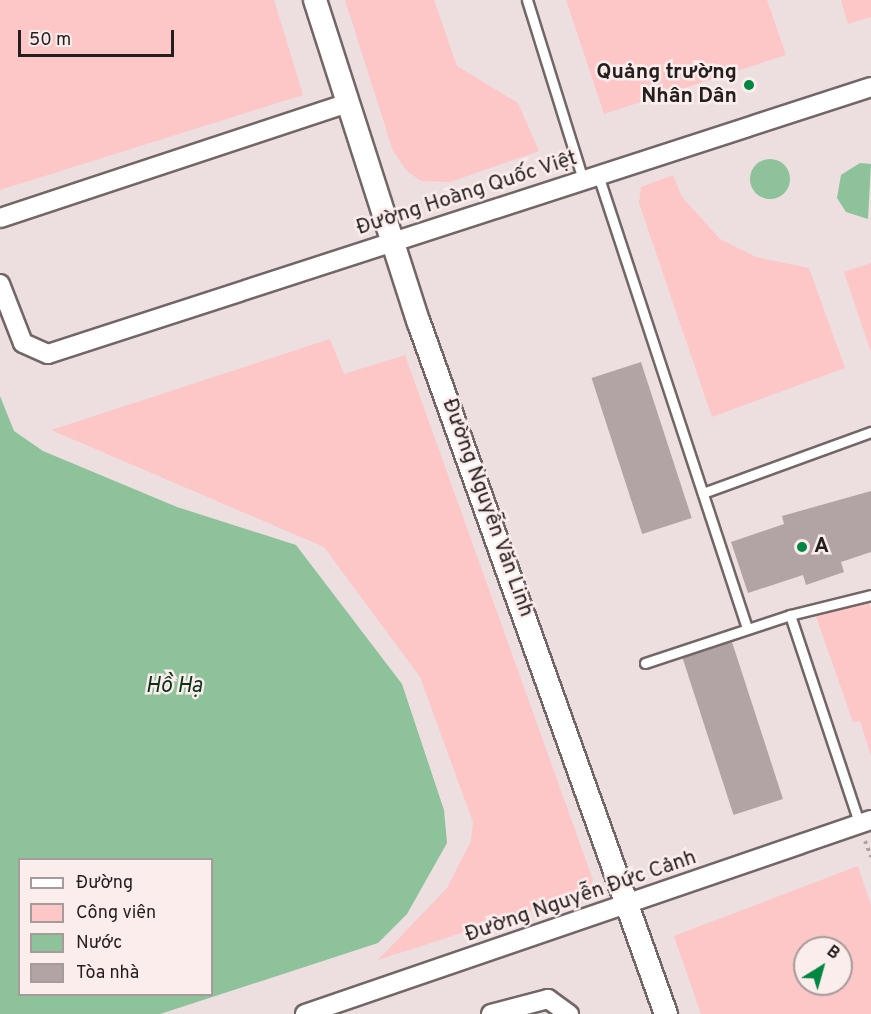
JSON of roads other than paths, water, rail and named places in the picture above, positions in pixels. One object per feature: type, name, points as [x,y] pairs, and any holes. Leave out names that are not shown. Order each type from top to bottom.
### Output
[{"type":"street","name":"Đường Nguyễn Văn Linh","points":[[315,0],[391,242],[666,1014]]},
{"type":"street","name":"Đường Hoàng Quốc Việt","points":[[0,284],[22,343],[48,354],[871,87]]},
{"type":"street","points":[[0,218],[348,103]]},
{"type":"street","name":"Đường Nguyễn Đức Cảnh","points":[[305,1014],[865,822]]},
{"type":"street","points":[[490,1014],[548,999],[569,1014]]},
{"type":"lane","points":[[527,0],[703,493],[747,628]]},
{"type":"lane","points":[[703,493],[871,432]]},
{"type":"lane","points":[[645,663],[790,615],[871,596]]},
{"type":"lane","points":[[790,615],[865,822]]},
{"type":"water","points":[[770,159],[784,165],[790,179],[784,193],[770,199],[756,193],[750,179],[756,165]]},
{"type":"water","points":[[860,163],[871,164],[868,219],[846,212],[837,198],[841,175]]},
{"type":"water","name":"Hồ Hạ","points":[[0,396],[14,431],[43,451],[177,507],[296,545],[402,684],[444,810],[447,843],[407,914],[378,943],[160,1014],[0,1014]]},
{"type":"place","name":"Quảng trường Nhân Dân","points":[[749,85]]},
{"type":"place","name":"A","points":[[802,547]]}]
